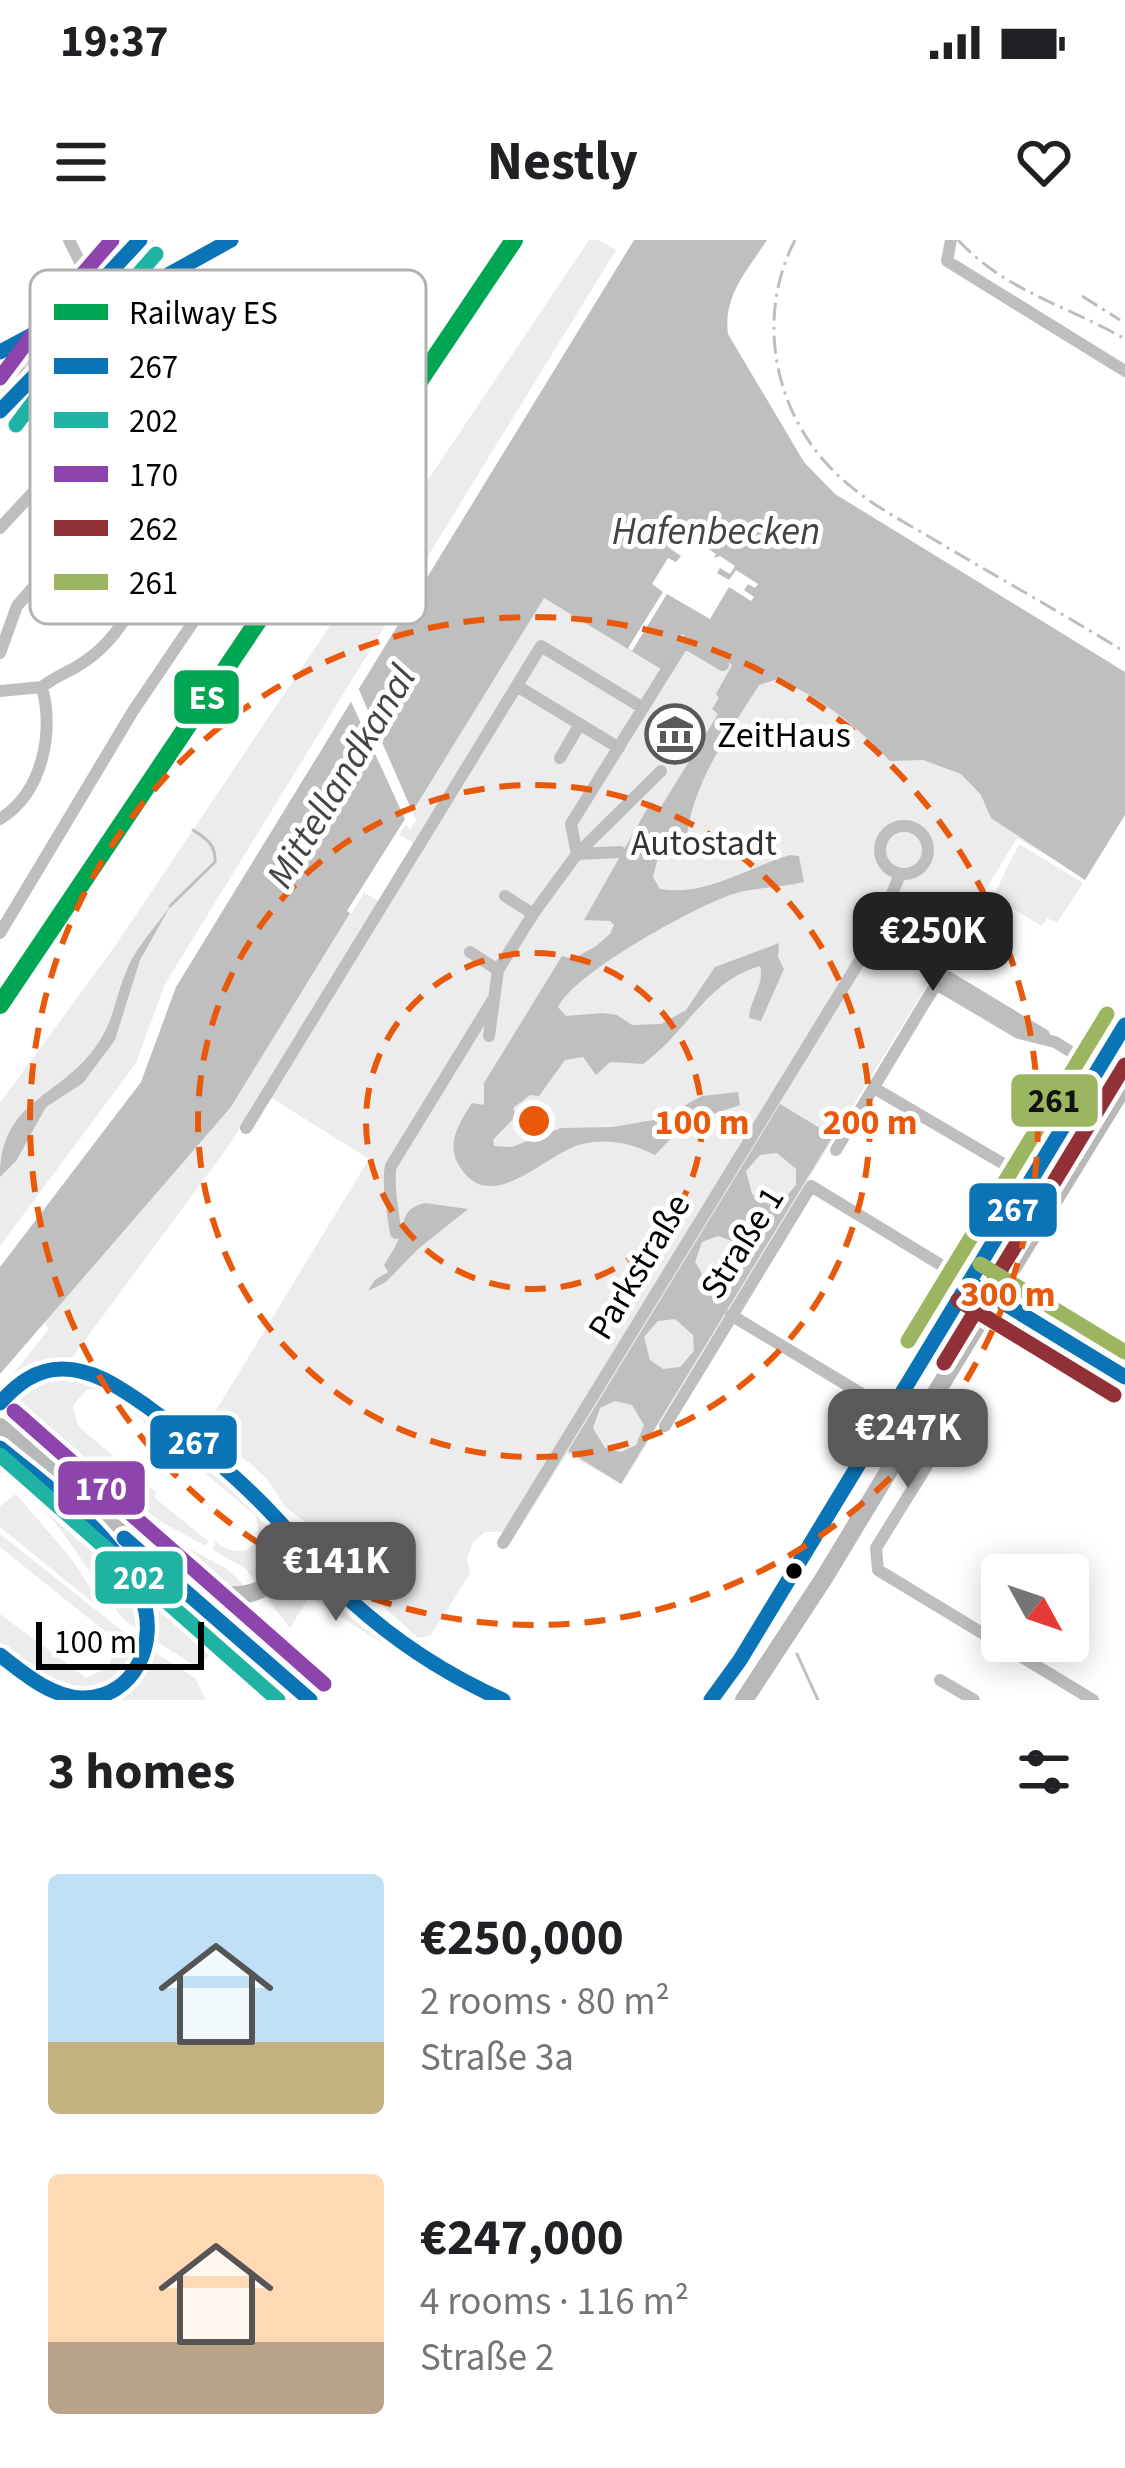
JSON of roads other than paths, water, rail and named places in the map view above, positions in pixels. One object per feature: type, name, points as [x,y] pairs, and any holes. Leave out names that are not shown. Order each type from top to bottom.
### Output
[{"type":"street","points":[[69,240],[83,268],[110,240]]},
{"type":"street","points":[[115,270],[143,240],[154,270]]},
{"type":"street","points":[[179,270],[231,240]]},
{"type":"street","points":[[950,240],[947,261],[1125,371]]},
{"type":"street","points":[[28,380],[0,354],[30,338]]},
{"type":"street","points":[[0,411],[30,376]]},
{"type":"street","points":[[0,529],[30,496]]},
{"type":"street","points":[[0,653],[17,606],[30,591]]},
{"type":"street","points":[[0,691],[42,687],[80,668],[125,624]]},
{"type":"street","points":[[0,933],[133,711],[192,624]]},
{"type":"street","points":[[577,854],[571,824],[684,642],[722,665]]},
{"type":"street","points":[[246,1128],[422,844],[423,823],[541,646],[644,709]]},
{"type":"street","points":[[517,686],[619,748]]},
{"type":"street","points":[[0,819],[37,780],[51,714],[42,687]]},
{"type":"street","points":[[560,758],[580,724]]},
{"type":"street","points":[[489,1036],[498,970],[533,914],[577,854],[662,770]]},
{"type":"street","points":[[914,828],[926,838],[926,861],[916,872],[900,874],[886,866],[881,843],[891,830],[914,828]]},
{"type":"street","points":[[577,854],[620,852]]},
{"type":"street","name":"Parkstraße","points":[[503,1543],[876,934],[900,874]]},
{"type":"street","points":[[505,896],[533,914]]},
{"type":"street","points":[[876,934],[1099,1069]]},
{"type":"street","points":[[470,952],[498,970]]},
{"type":"street","points":[[836,1150],[936,984],[1019,1033],[1055,1042]]},
{"type":"street","points":[[396,1233],[389,1180],[392,1166],[494,997]]},
{"type":"street","points":[[711,1700],[740,1660],[1125,1025]]},
{"type":"street","points":[[745,1700],[1125,1084]]},
{"type":"street","points":[[874,1088],[1031,1180]]},
{"type":"street","name":"Straße 1","points":[[664,1426],[811,1186],[974,1274]]},
{"type":"street","points":[[974,1274],[999,1289],[1028,1318]]},
{"type":"street","points":[[731,1315],[891,1410],[936,1450],[877,1548],[878,1570],[1093,1700]]},
{"type":"street","points":[[0,1403],[14,1386],[58,1368],[104,1378],[231,1473],[346,1596],[408,1649],[503,1700]]},
{"type":"street","points":[[0,1426],[310,1700]]},
{"type":"street","points":[[0,1448],[289,1700]]},
{"type":"street","points":[[832,1504],[859,1520]]},
{"type":"street","points":[[28,1677],[75,1697],[107,1695],[129,1680],[148,1642],[146,1607],[109,1541]]},
{"type":"street","points":[[152,1563],[212,1593],[242,1595],[268,1588],[308,1554]]},
{"type":"street","points":[[793,1570],[819,1586]]},
{"type":"street","points":[[0,1655],[59,1700]]},
{"type":"street","points":[[940,1680],[974,1700]]},
{"type":"water","points":[[634,240],[767,240],[733,296],[728,334],[804,462],[835,494],[1125,672],[1125,815],[1085,880],[991,818],[981,795],[961,774],[923,760],[890,761],[810,695],[778,679],[759,685],[703,781],[686,844],[661,845],[653,877],[660,889],[693,889],[790,855],[799,856],[804,882],[739,892],[689,913],[610,960],[558,1007],[566,1016],[603,1013],[632,1025],[661,1024],[686,1010],[715,967],[779,943],[778,957],[784,969],[761,1021],[749,1018],[761,979],[760,966],[711,995],[643,1064],[610,1062],[596,1075],[583,1057],[565,1060],[539,1096],[530,1095],[513,1108],[516,1116],[493,1140],[494,1146],[512,1147],[561,1128],[613,1127],[659,1119],[702,1096],[738,1092],[740,1105],[686,1123],[655,1155],[619,1143],[582,1144],[502,1185],[486,1186],[471,1180],[458,1164],[453,1148],[459,1125],[472,1103],[484,1105],[484,1083],[562,956],[573,959],[610,934],[614,925],[610,921],[584,920],[651,802],[661,807],[718,714],[712,709],[719,698],[716,694],[732,665],[682,634],[661,669],[544,598],[231,1107],[0,1374],[0,1267],[141,1082],[176,987],[399,624],[426,624],[426,579]]},
{"type":"water","points":[[171,905],[140,960],[115,1040],[83,1083],[46,1107],[16,1161],[0,1177],[2,1152],[19,1117],[77,1068],[99,1042],[132,959]]},
{"type":"water","points":[[780,1104],[833,1136],[621,1484],[568,1451]],"holes":[[[777,1153],[796,1169],[796,1185],[782,1201],[765,1203],[752,1194],[746,1171],[760,1155]],[[718,1236],[740,1244],[746,1259],[738,1279],[723,1286],[707,1282],[695,1262],[702,1242]],[[675,1319],[693,1335],[694,1351],[680,1367],[663,1369],[650,1360],[644,1337],[658,1321]],[[615,1401],[632,1405],[644,1425],[636,1445],[621,1452],[605,1448],[593,1428],[600,1408]]]},
{"type":"water","points":[[425,1203],[468,1209],[386,1282],[368,1291],[388,1272],[384,1265],[407,1214]]},
{"type":"waterway","points":[[170,906],[215,862],[210,843],[193,830]]},
{"type":"waterway","points":[[797,1654],[818,1700]]},
{"type":"tunnel","points":[[89,270],[116,240]]},
{"type":"tunnel","points":[[0,367],[30,334]]},
{"type":"tunnel","points":[[0,389],[30,356]]},
{"type":"tunnel","points":[[1028,1318],[1125,1377]]},
{"type":"railway","points":[[426,357],[505,240]]},
{"type":"railway","points":[[795,240],[776,297],[776,357],[793,414],[827,464],[891,514],[1125,652]]},
{"type":"railway","points":[[958,240],[1016,285],[1125,339]]},
{"type":"railway","points":[[1082,296],[1120,320]]},
{"type":"railway","points":[[0,990],[246,624]]},
{"type":"rail line","name":"ES","points":[[426,371],[514,240]]},
{"type":"rail line","name":"ES","points":[[0,1005],[256,624]]},
{"type":"place","name":"ZeitHaus","points":[[675,734]]},
{"type":"water label","name":"Hafenbecken","points":[[716,530]]},
{"type":"water label","name":"Mittellandkanal","points":[[340,776]]},
{"type":"park label","name":"Autostadt","points":[[704,842]]}]
